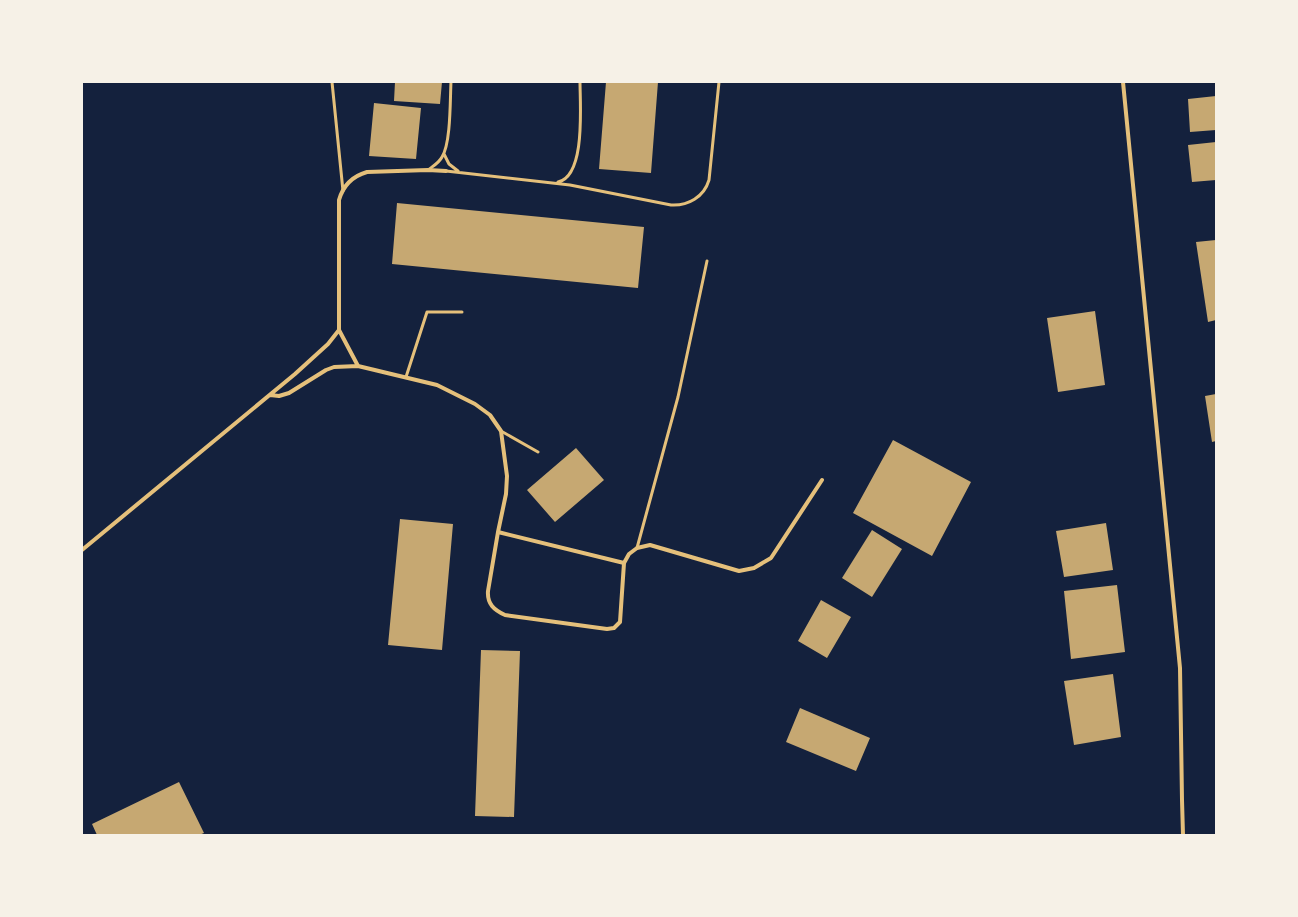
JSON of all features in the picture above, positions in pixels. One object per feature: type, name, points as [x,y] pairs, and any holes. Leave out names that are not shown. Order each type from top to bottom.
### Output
[{"type":"street","points":[[1123,82],[1180,668],[1183,835]]},
{"type":"street","points":[[358,366],[339,330],[339,200],[343,191],[354,178],[367,172],[428,170],[446,171]]},
{"type":"street","points":[[82,550],[270,395],[328,344],[339,330]]},
{"type":"street","points":[[270,395],[279,396],[289,393],[326,370],[334,367],[358,366],[437,385],[475,404],[490,415],[501,431],[507,476],[506,494],[488,591],[489,602],[496,610],[505,615],[607,630],[614,628],[620,622],[624,563],[629,554],[637,548],[650,545],[739,571],[754,568],[771,558],[822,480]]},
{"type":"street","points":[[498,532],[624,563]]},
{"type":"lane","points":[[332,82],[343,191]]},
{"type":"lane","points":[[428,170],[440,160],[444,154],[448,132],[451,82]]},
{"type":"lane","points":[[554,183],[564,181],[571,173],[577,160],[580,138],[580,82]]},
{"type":"lane","points":[[446,171],[459,171],[570,185],[681,206],[698,197],[706,188],[709,180],[718,82]]},
{"type":"lane","points":[[444,154],[449,164],[459,171]]},
{"type":"lane","points":[[637,548],[678,397],[707,261]]},
{"type":"lane","points":[[406,377],[427,312],[462,312]]},
{"type":"lane","points":[[501,431],[538,452]]},
{"type":"building","points":[[395,82],[442,82],[440,104],[394,101]]},
{"type":"building","points":[[606,82],[658,82],[651,173],[599,169]]},
{"type":"building","points":[[1216,96],[1216,130],[1190,132],[1188,99]]},
{"type":"building","points":[[374,103],[421,108],[416,159],[369,156]]},
{"type":"building","points":[[1216,142],[1216,180],[1192,182],[1188,145]]},
{"type":"building","points":[[397,203],[644,227],[638,288],[392,264]]},
{"type":"building","points":[[1216,240],[1216,320],[1208,322],[1196,242]]},
{"type":"building","points":[[1095,311],[1105,385],[1058,392],[1047,318]]},
{"type":"building","points":[[1216,394],[1216,441],[1212,442],[1205,396]]},
{"type":"building","points":[[893,440],[971,482],[932,556],[853,513]]},
{"type":"building","points":[[576,448],[604,480],[555,522],[527,490]]},
{"type":"building","points":[[400,519],[453,524],[442,650],[388,645]]},
{"type":"building","points":[[1106,523],[1113,570],[1064,577],[1056,531]]},
{"type":"building","points":[[872,530],[902,549],[872,597],[842,578]]},
{"type":"building","points":[[1117,585],[1125,652],[1071,659],[1064,591]]},
{"type":"building","points":[[821,600],[851,617],[827,658],[798,641]]},
{"type":"building","points":[[481,650],[520,651],[514,817],[475,816]]},
{"type":"building","points":[[1113,674],[1121,737],[1074,745],[1064,681]]},
{"type":"building","points":[[800,708],[870,738],[856,771],[786,742]]},
{"type":"building","points":[[179,782],[204,833],[199,835],[97,835],[92,824]]}]
